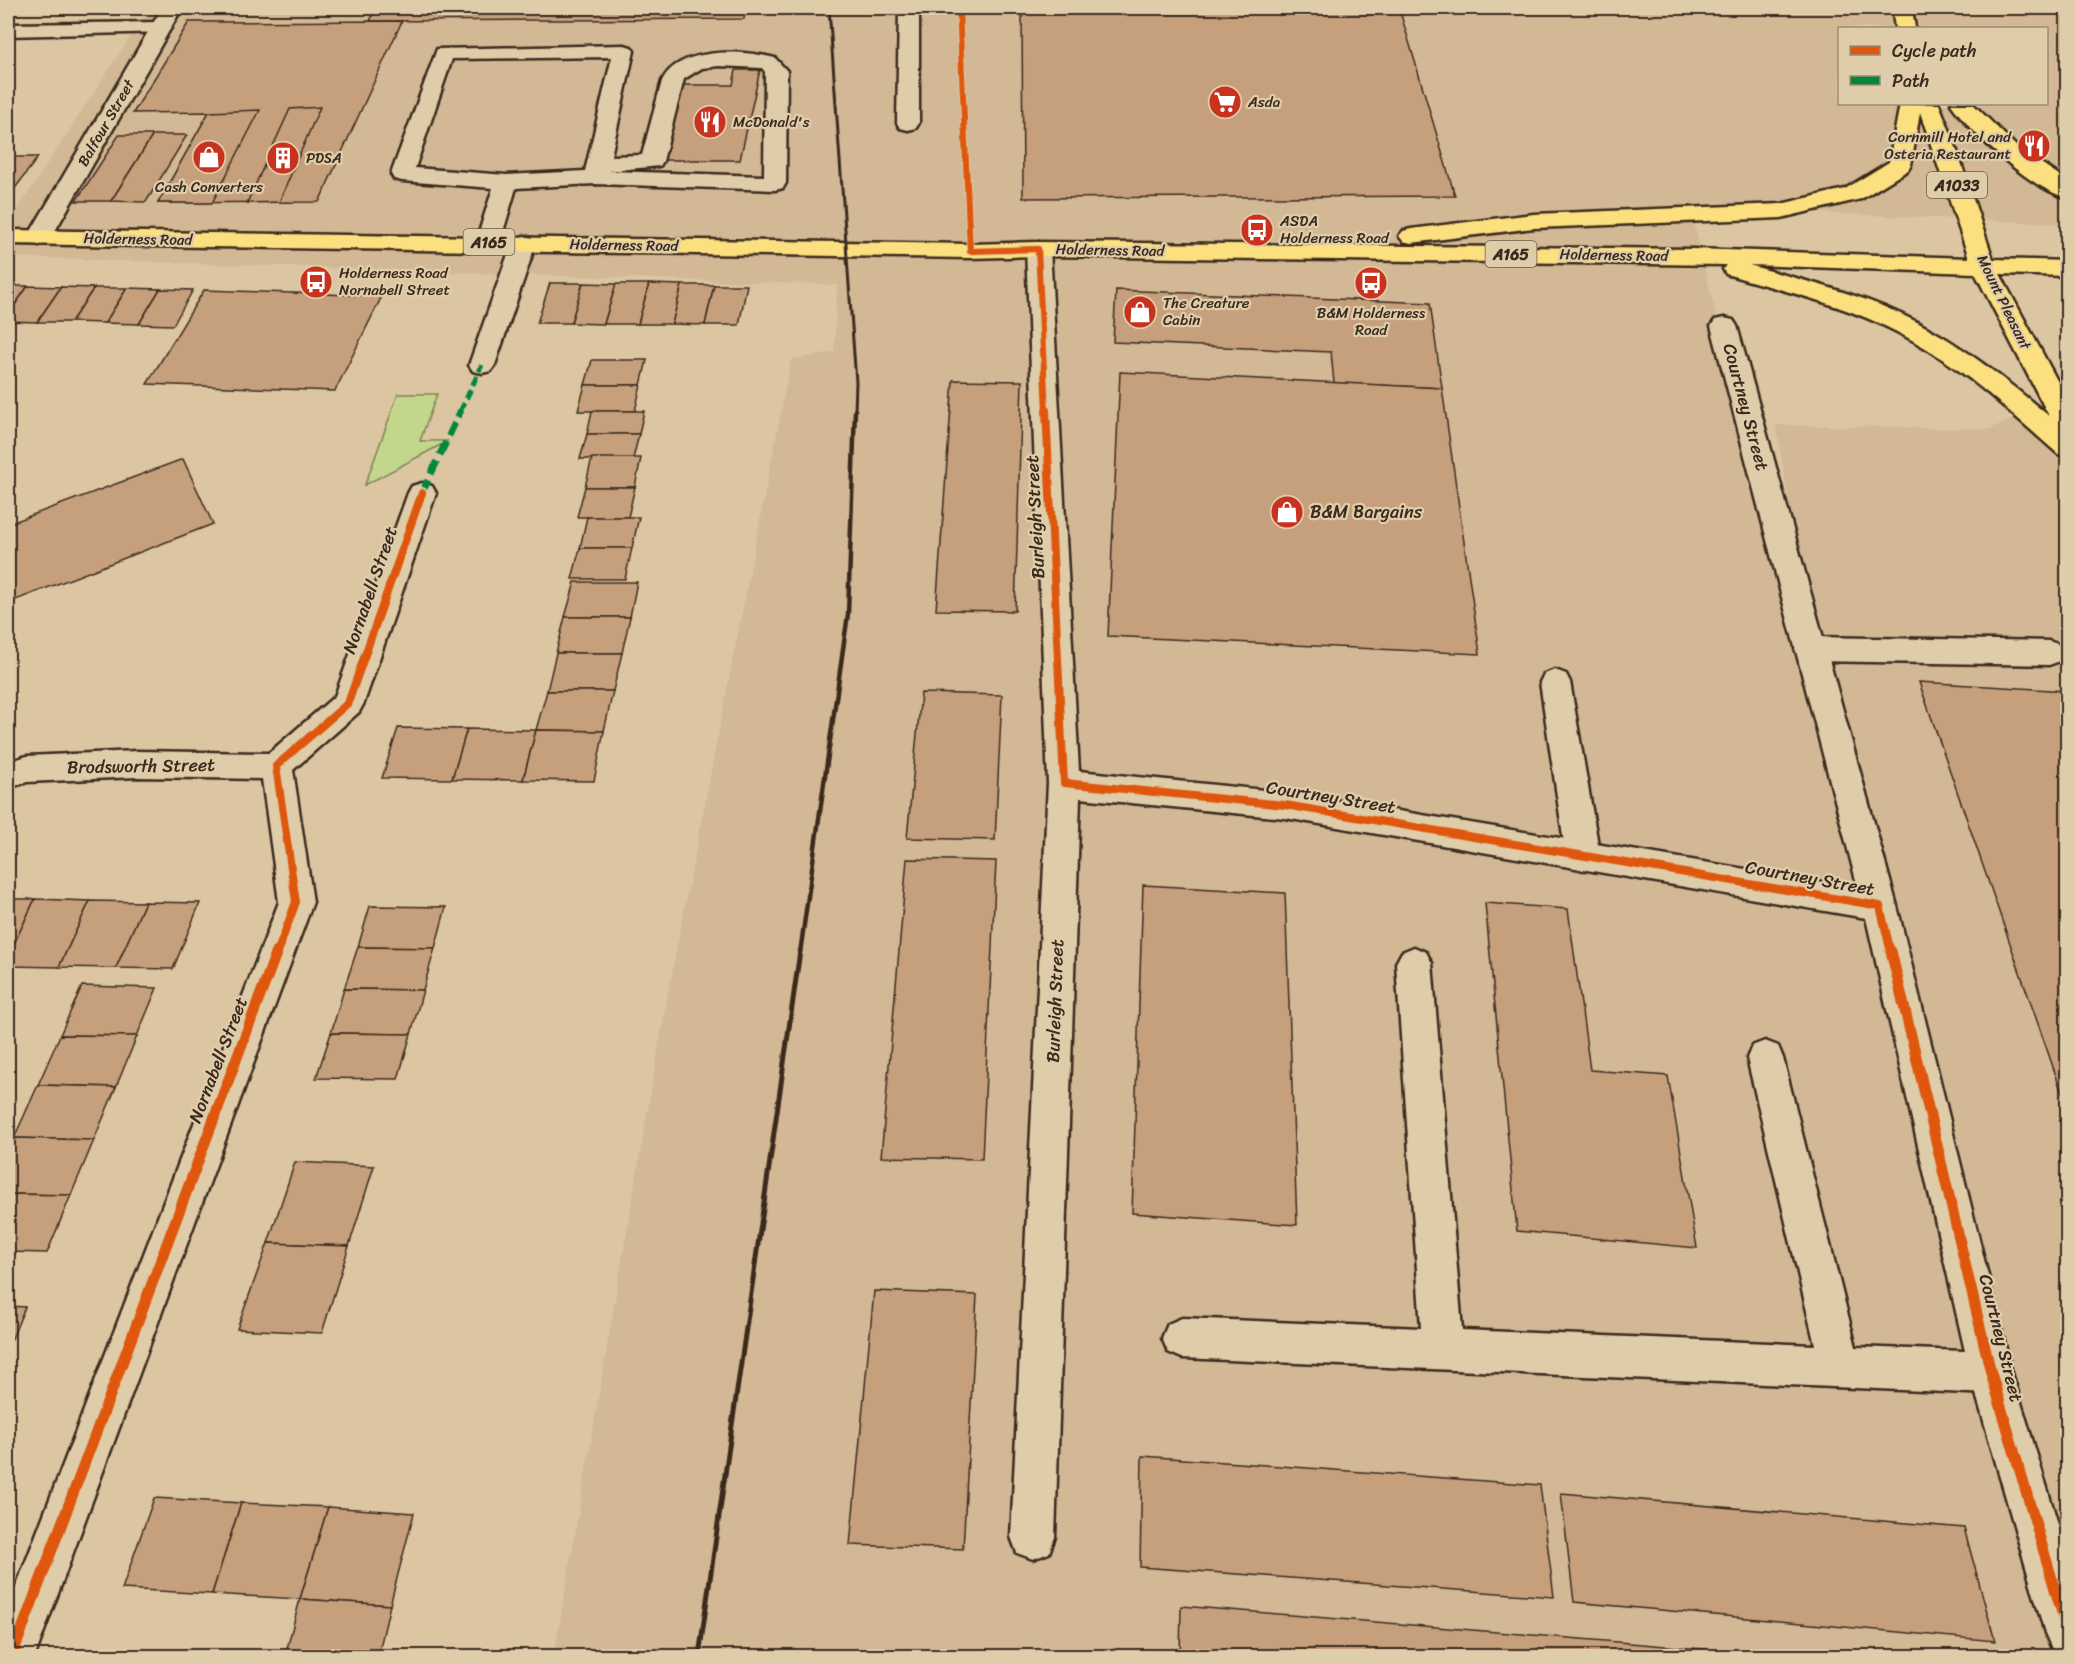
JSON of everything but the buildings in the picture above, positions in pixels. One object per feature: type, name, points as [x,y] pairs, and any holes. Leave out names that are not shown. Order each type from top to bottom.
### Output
[{"type":"highway","points":[[1902,8],[1905,27]]},
{"type":"highway","points":[[1278,252],[1534,221],[1781,211],[1853,195],[1900,165],[1911,105]]},
{"type":"highway","name":"Mount Pleasant","points":[[1928,105],[1942,139],[1984,267],[2065,417]]},
{"type":"highway","points":[[1963,105],[2006,148],[2044,178],[2067,190]]},
{"type":"highway","name":"Holderness Road","points":[[8,237],[488,242],[970,251],[1038,249],[1693,256],[2067,269]]},
{"type":"highway","points":[[1693,256],[1861,308],[1924,336],[1982,374],[2067,447]]},
{"type":"street","name":"Balfour Street","points":[[39,238],[172,8]]},
{"type":"street","points":[[908,123],[909,8]]},
{"type":"street","points":[[8,30],[161,28]]},
{"type":"street","points":[[597,170],[624,51],[444,53],[402,174],[506,182],[597,170],[652,161],[674,77],[689,65],[720,59],[741,60],[768,62],[776,71],[775,183],[597,170]]},
{"type":"street","points":[[488,242],[506,182]]},
{"type":"street","points":[[482,365],[524,243]]},
{"type":"street","name":"Burleigh Street","points":[[1032,1537],[1064,783],[1038,249]]},
{"type":"street","name":"Courtney Street","points":[[1724,326],[1880,906],[1991,1373],[2067,1633]]},
{"type":"street","name":"Nornabell Street","points":[[12,1656],[296,902],[276,766],[348,703],[422,494]]},
{"type":"street","points":[[1810,649],[2049,654]]},
{"type":"street","points":[[1555,682],[1583,856]]},
{"type":"street","name":"Brodsworth Street","points":[[8,775],[27,769],[137,764],[276,766]]},
{"type":"street","name":"Courtney Street","points":[[1064,783],[1285,805],[1880,906]]},
{"type":"street","points":[[1414,963],[1443,1350]]},
{"type":"street","points":[[1765,1058],[1841,1367]]},
{"type":"street","points":[[1182,1338],[1991,1373]]},
{"type":"shaded area","points":[[149,8],[2067,8],[2067,224],[1690,207],[1852,877],[1776,425],[1989,429],[2067,398],[2067,1656],[554,1656],[667,998],[791,360],[834,352],[837,285],[8,257],[8,224]]},
{"type":"green space","points":[[398,394],[437,394],[420,441],[448,441],[365,485]]},
{"type":"railway","points":[[829,8],[856,382],[855,412]]},
{"type":"railway","points":[[800,953],[848,614],[855,410]]},
{"type":"railway","points":[[699,1656],[800,951]]},
{"type":"marked path","points":[[422,493],[482,365]]},
{"type":"cycle path","points":[[959,8],[970,251],[1038,249],[1064,783],[1285,805],[1880,906],[1991,1373],[2068,1633]]},
{"type":"cycle path","points":[[12,1656],[296,902],[276,766],[348,703],[422,493]]},
{"type":"place","name":"Asda","points":[[1225,102]]},
{"type":"place","name":"McDonald's","points":[[710,122]]},
{"type":"place","name":"Cornmill Hotel and Osteria Restaurant","points":[[2034,146]]},
{"type":"place","name":"Cash Converters","points":[[209,157]]},
{"type":"place","name":"PDSA","points":[[283,158]]},
{"type":"place","name":"ASDA Holderness Road","points":[[1257,230]]},
{"type":"place","name":"Holderness Road Nornabell Street","points":[[316,282]]},
{"type":"place","name":"B&M Holderness Road","points":[[1371,283]]},
{"type":"place","name":"The Creature Cabin","points":[[1140,312]]},
{"type":"place","name":"B&M Bargains","points":[[1287,512]]}]
